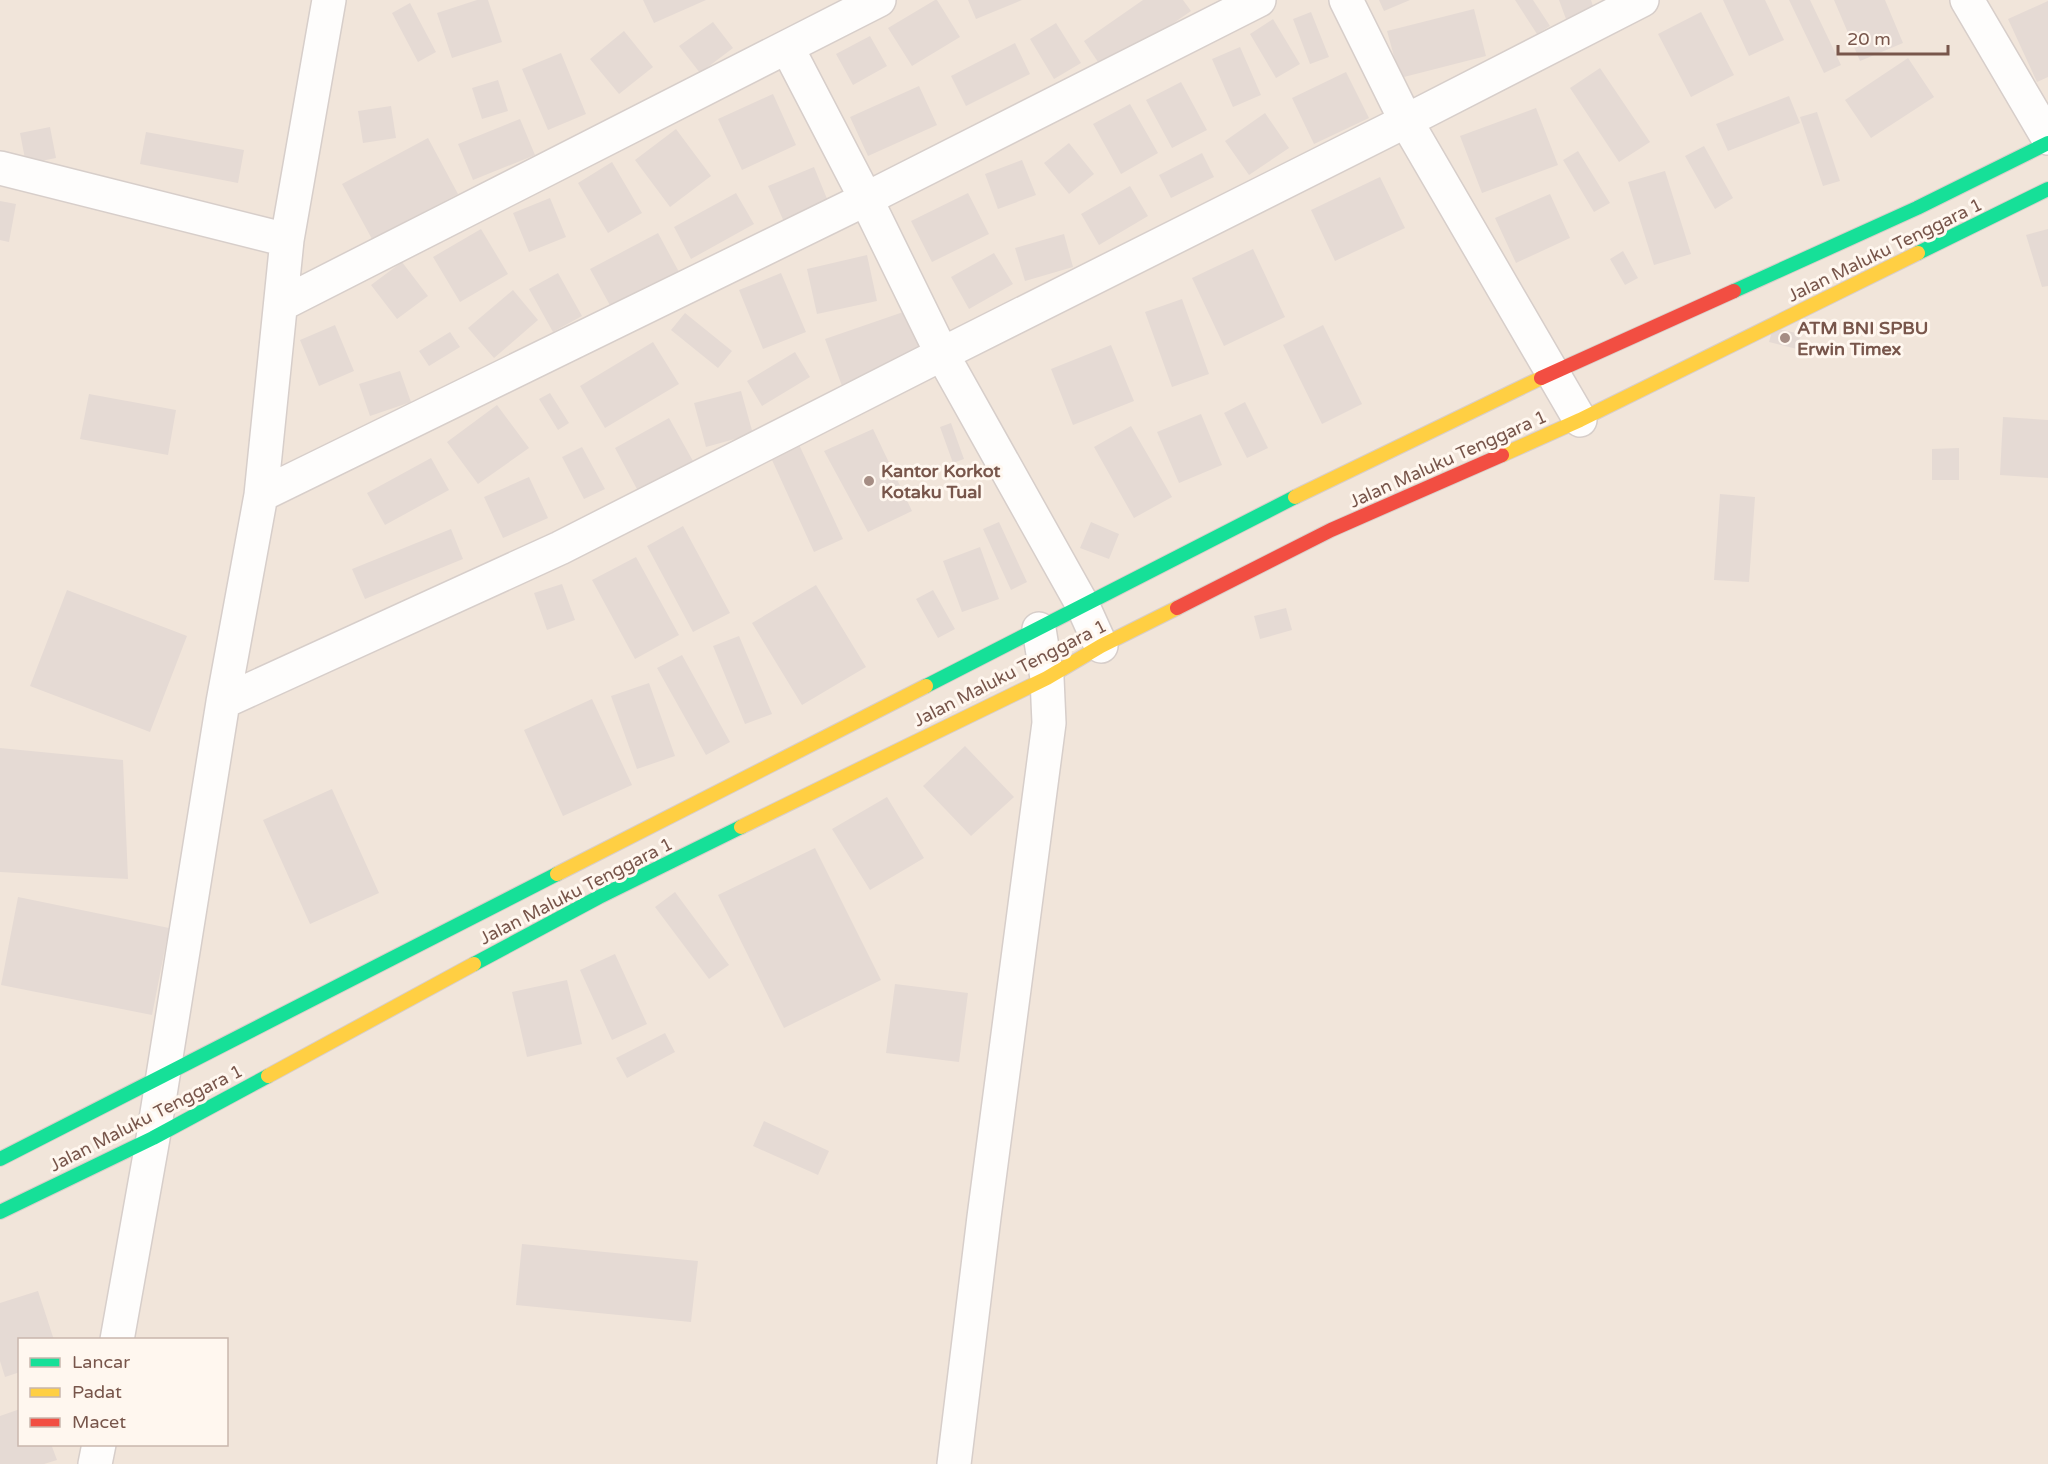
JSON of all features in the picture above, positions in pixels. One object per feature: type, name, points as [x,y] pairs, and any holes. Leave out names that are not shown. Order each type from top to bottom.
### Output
[{"type":"main road","name":"Jalan Maluku Tenggara 1","points":[[0,1159],[1318,485],[1551,373],[1917,208],[2048,143]]},
{"type":"main road","name":"Jalan Maluku Tenggara 1","points":[[0,1212],[153,1138],[599,897],[1047,678],[1101,646],[1331,530],[1580,420],[2048,189]]},
{"type":"street","points":[[117,1338],[261,495],[282,304],[286,240],[329,0]]},
{"type":"street","points":[[282,304],[879,0]]},
{"type":"street","points":[[261,495],[866,199],[1259,0]]},
{"type":"street","points":[[1346,0],[1406,122],[1580,420]]},
{"type":"street","points":[[224,702],[560,548],[1406,122],[1642,0]]},
{"type":"street","points":[[1967,0],[2048,138]]},
{"type":"street","points":[[787,47],[866,199],[942,354],[1082,604],[1101,646]]},
{"type":"street","points":[[0,168],[286,240]]},
{"type":"street","points":[[954,1464],[1049,723],[1047,678],[1039,629]]},
{"type":"street","points":[[95,1464],[99,1446]]},
{"type":"shaded area","points":[[0,0],[2048,0],[2048,1464],[0,1464]]},
{"type":"building","points":[[477,0],[488,0],[502,42],[452,58],[437,13]]},
{"type":"building","points":[[643,0],[706,0],[654,23]]},
{"type":"building","points":[[935,0],[960,37],[912,66],[888,28]]},
{"type":"building","points":[[968,0],[1022,0],[976,19]]},
{"type":"building","points":[[1143,0],[1183,0],[1191,11],[1104,71],[1084,41]]},
{"type":"building","points":[[1379,0],[1410,0],[1384,11]]},
{"type":"building","points":[[1515,0],[1533,0],[1550,26],[1537,34]]},
{"type":"building","points":[[1559,0],[1591,0],[1594,9],[1566,19]]},
{"type":"building","points":[[1723,0],[1765,0],[1784,40],[1749,56]]},
{"type":"building","points":[[1789,0],[1810,0],[1841,65],[1824,73]]},
{"type":"building","points":[[1834,0],[1885,0],[1903,43],[1860,61]]},
{"type":"building","points":[[2048,1],[2048,77],[2037,82],[2008,19]]},
{"type":"building","points":[[410,3],[436,52],[418,62],[392,13]]},
{"type":"building","points":[[1474,9],[1486,56],[1400,78],[1387,31]]},
{"type":"building","points":[[1311,12],[1329,57],[1310,64],[1293,19]]},
{"type":"building","points":[[1701,12],[1734,75],[1691,97],[1658,34]]},
{"type":"building","points":[[1273,19],[1300,64],[1276,78],[1250,34]]},
{"type":"building","points":[[713,22],[733,48],[700,73],[679,46]]},
{"type":"building","points":[[1056,23],[1081,63],[1054,79],[1030,39]]},
{"type":"building","points":[[624,31],[653,67],[619,94],[590,59]]},
{"type":"building","points":[[870,36],[887,66],[853,85],[836,54]]},
{"type":"building","points":[[1015,43],[1030,74],[966,106],[951,76]]},
{"type":"building","points":[[1240,47],[1261,95],[1233,107],[1212,59]]},
{"type":"building","points":[[561,53],[586,114],[548,130],[522,69]]},
{"type":"building","points":[[1908,58],[1934,97],[1871,138],[1845,100]]},
{"type":"building","points":[[1600,68],[1650,142],[1619,162],[1570,88]]},
{"type":"building","points":[[1346,72],[1369,118],[1314,144],[1292,98]]},
{"type":"building","points":[[498,80],[508,111],[482,119],[472,88]]},
{"type":"building","points":[[1181,82],[1207,130],[1172,148],[1146,100]]},
{"type":"building","points":[[919,86],[937,125],[868,156],[850,117]]},
{"type":"building","points":[[773,94],[796,145],[742,170],[718,119]]},
{"type":"building","points":[[1789,96],[1800,123],[1728,151],[1716,124]]},
{"type":"building","points":[[1130,104],[1158,153],[1121,174],[1093,124]]},
{"type":"building","points":[[391,106],[396,138],[363,143],[358,111]]},
{"type":"building","points":[[1536,108],[1558,165],[1482,193],[1460,136]]},
{"type":"building","points":[[1817,112],[1840,181],[1823,186],[1800,117]]},
{"type":"building","points":[[1265,113],[1289,148],[1249,175],[1225,141]]},
{"type":"building","points":[[520,119],[535,155],[473,180],[458,144]]},
{"type":"building","points":[[50,127],[56,158],[26,164],[20,133]]},
{"type":"building","points":[[676,129],[711,176],[670,207],[635,160]]},
{"type":"building","points":[[146,132],[244,150],[238,183],[140,164]]},
{"type":"building","points":[[428,138],[458,194],[372,239],[342,184]]},
{"type":"building","points":[[1069,143],[1094,174],[1069,194],[1044,163]]},
{"type":"building","points":[[1704,146],[1733,198],[1715,209],[1685,156]]},
{"type":"building","points":[[1578,151],[1610,203],[1594,212],[1563,160]]},
{"type":"building","points":[[1202,153],[1214,177],[1171,198],[1159,175]]},
{"type":"building","points":[[1022,160],[1036,195],[998,209],[985,174]]},
{"type":"building","points":[[612,162],[642,213],[608,233],[578,183]]},
{"type":"building","points":[[814,167],[830,206],[785,224],[768,186]]},
{"type":"building","points":[[1665,171],[1691,254],[1654,265],[1628,182]]},
{"type":"building","points":[[1380,177],[1405,228],[1335,261],[1311,210]]},
{"type":"building","points":[[1130,186],[1148,216],[1099,245],[1081,214]]},
{"type":"building","points":[[736,193],[754,224],[691,259],[674,227]]},
{"type":"building","points":[[968,193],[989,234],[932,262],[911,221]]},
{"type":"building","points":[[1550,194],[1570,238],[1516,263],[1495,218]]},
{"type":"building","points":[[550,198],[566,237],[529,252],[513,213]]},
{"type":"building","points":[[0,201],[16,204],[9,242],[0,240]]},
{"type":"building","points":[[481,229],[508,274],[460,302],[433,257]]},
{"type":"building","points":[[2048,229],[2048,286],[2042,287],[2026,235]]},
{"type":"building","points":[[658,233],[679,272],[612,309],[590,269]]},
{"type":"building","points":[[1064,234],[1073,267],[1025,281],[1015,248]]},
{"type":"building","points":[[1253,249],[1285,317],[1224,346],[1192,278]]},
{"type":"building","points":[[1623,251],[1638,278],[1625,285],[1610,259]]},
{"type":"building","points":[[994,253],[1013,284],[969,309],[951,277]]},
{"type":"building","points":[[867,255],[877,301],[817,314],[807,269]]},
{"type":"building","points":[[402,262],[428,296],[397,319],[371,285]]},
{"type":"building","points":[[558,273],[582,316],[553,332],[529,289]]},
{"type":"building","points":[[781,273],[806,332],[763,349],[739,290]]},
{"type":"building","points":[[513,290],[538,320],[494,358],[468,328]]},
{"type":"building","points":[[1182,299],[1209,374],[1172,387],[1145,312]]},
{"type":"building","points":[[909,310],[926,357],[842,386],[825,339]]},
{"type":"building","points":[[685,313],[732,351],[718,368],[671,330]]},
{"type":"building","points":[[335,325],[354,371],[319,386],[300,340]]},
{"type":"building","points":[[1323,325],[1362,404],[1322,424],[1283,345]]},
{"type":"building","name":"ATM BNI SPBU Erwin Timex","points":[[1773,328],[1801,334],[1797,349],[1769,342]]},
{"type":"building","points":[[450,332],[460,347],[429,366],[419,351]]},
{"type":"building","points":[[653,342],[679,384],[605,428],[580,386]]},
{"type":"building","points":[[1111,345],[1134,401],[1073,425],[1051,369]]},
{"type":"building","points":[[795,352],[810,377],[762,406],[747,381]]},
{"type":"building","points":[[400,371],[411,402],[370,416],[359,384]]},
{"type":"building","points":[[741,391],[753,434],[706,447],[694,403]]},
{"type":"building","points":[[550,393],[569,423],[558,430],[539,399]]},
{"type":"building","points":[[89,394],[176,410],[168,455],[80,439]]},
{"type":"building","points":[[1245,402],[1268,448],[1247,458],[1224,413]]},
{"type":"building","points":[[497,405],[529,448],[478,484],[447,442]]},
{"type":"building","points":[[1201,414],[1222,465],[1179,483],[1157,432]]},
{"type":"building","points":[[2003,417],[2048,420],[2048,478],[2000,475]]},
{"type":"building","points":[[669,418],[693,461],[638,491],[615,448]]},
{"type":"building","points":[[951,423],[964,459],[953,463],[940,427]]},
{"type":"building","points":[[1131,426],[1172,497],[1134,518],[1094,447]]},
{"type":"building","name":"Kantor Korkot Kotaku Tual","points":[[873,429],[912,511],[868,532],[824,451]]},
{"type":"building","points":[[795,436],[843,539],[814,552],[767,449]]},
{"type":"building","points":[[582,447],[605,489],[584,499],[562,457]]},
{"type":"building","points":[[1959,448],[1959,480],[1932,480],[1932,449]]},
{"type":"building","points":[[431,458],[449,490],[385,525],[367,493]]},
{"type":"building","points":[[529,477],[548,518],[503,538],[484,497]]},
{"type":"building","points":[[1720,494],[1755,497],[1749,582],[1714,580]]},
{"type":"building","points":[[999,522],[1027,582],[1011,590],[983,529]]},
{"type":"building","points":[[1091,522],[1119,534],[1109,559],[1080,548]]},
{"type":"building","points":[[683,526],[730,613],[693,632],[647,546]]},
{"type":"building","points":[[451,529],[463,559],[365,599],[352,569]]},
{"type":"building","points":[[980,547],[999,599],[962,612],[943,561]]},
{"type":"building","points":[[636,557],[679,635],[635,659],[592,580]]},
{"type":"building","points":[[562,584],[575,620],[547,630],[534,593]]},
{"type":"building","points":[[816,585],[866,667],[802,705],[752,623]]},
{"type":"building","points":[[67,590],[187,636],[150,732],[30,686]]},
{"type":"building","points":[[933,590],[955,629],[938,638],[916,599]]},
{"type":"building","points":[[1286,608],[1292,630],[1260,639],[1254,616]]},
{"type":"building","points":[[739,636],[772,714],[745,724],[713,646]]},
{"type":"building","points":[[682,655],[730,742],[706,755],[657,668]]},
{"type":"building","points":[[649,683],[675,756],[637,769],[611,696]]},
{"type":"building","points":[[592,699],[632,785],[563,816],[524,730]]},
{"type":"building","points":[[965,746],[1014,797],[971,836],[923,786]]},
{"type":"building","points":[[0,748],[123,760],[128,879],[0,872]]},
{"type":"building","points":[[332,789],[379,893],[310,924],[263,820]]},
{"type":"building","points":[[887,797],[924,858],[870,890],[832,829]]},
{"type":"building","points":[[815,848],[881,980],[784,1028],[718,895]]},
{"type":"building","points":[[675,892],[729,965],[709,979],[655,907]]},
{"type":"building","points":[[18,897],[169,928],[152,1015],[1,985]]},
{"type":"building","points":[[615,954],[647,1024],[612,1040],[580,970]]},
{"type":"building","points":[[567,980],[582,1044],[527,1057],[512,992]]},
{"type":"building","points":[[895,984],[968,993],[959,1062],[886,1053]]},
{"type":"building","points":[[665,1033],[675,1052],[627,1078],[616,1058]]},
{"type":"building","points":[[764,1121],[829,1151],[818,1175],[753,1146]]},
{"type":"building","points":[[522,1244],[698,1261],[691,1322],[516,1305]]},
{"type":"building","points":[[38,1291],[53,1338],[18,1338],[18,1373],[5,1377],[0,1361],[0,1303]]},
{"type":"building","points":[[18,1410],[18,1446],[52,1446],[57,1460],[44,1464],[0,1464],[0,1416]]},
{"type":"traffic: fast","points":[[1734,291],[1917,208],[2048,143]]},
{"type":"traffic: fast","points":[[1918,253],[2048,189]]},
{"type":"traffic: fast","points":[[926,686],[1295,497]]},
{"type":"traffic: fast","points":[[474,964],[599,897],[741,827]]},
{"type":"traffic: fast","points":[[0,1159],[557,874]]},
{"type":"traffic: fast","points":[[0,1212],[153,1138],[268,1076]]},
{"type":"traffic: slow","points":[[1502,455],[1580,420],[1918,253]]},
{"type":"traffic: slow","points":[[1295,497],[1541,378]]},
{"type":"traffic: slow","points":[[741,827],[1047,678],[1101,646],[1177,608]]},
{"type":"traffic: slow","points":[[557,874],[926,686]]},
{"type":"traffic: slow","points":[[268,1076],[474,964]]},
{"type":"traffic: jam","points":[[1541,378],[1734,291]]},
{"type":"traffic: jam","points":[[1177,608],[1331,530],[1502,455]]},
{"type":"place","name":"ATM BNI SPBU Erwin Timex","points":[[1785,338]]},
{"type":"place","name":"Kantor Korkot Kotaku Tual","points":[[869,481]]}]
